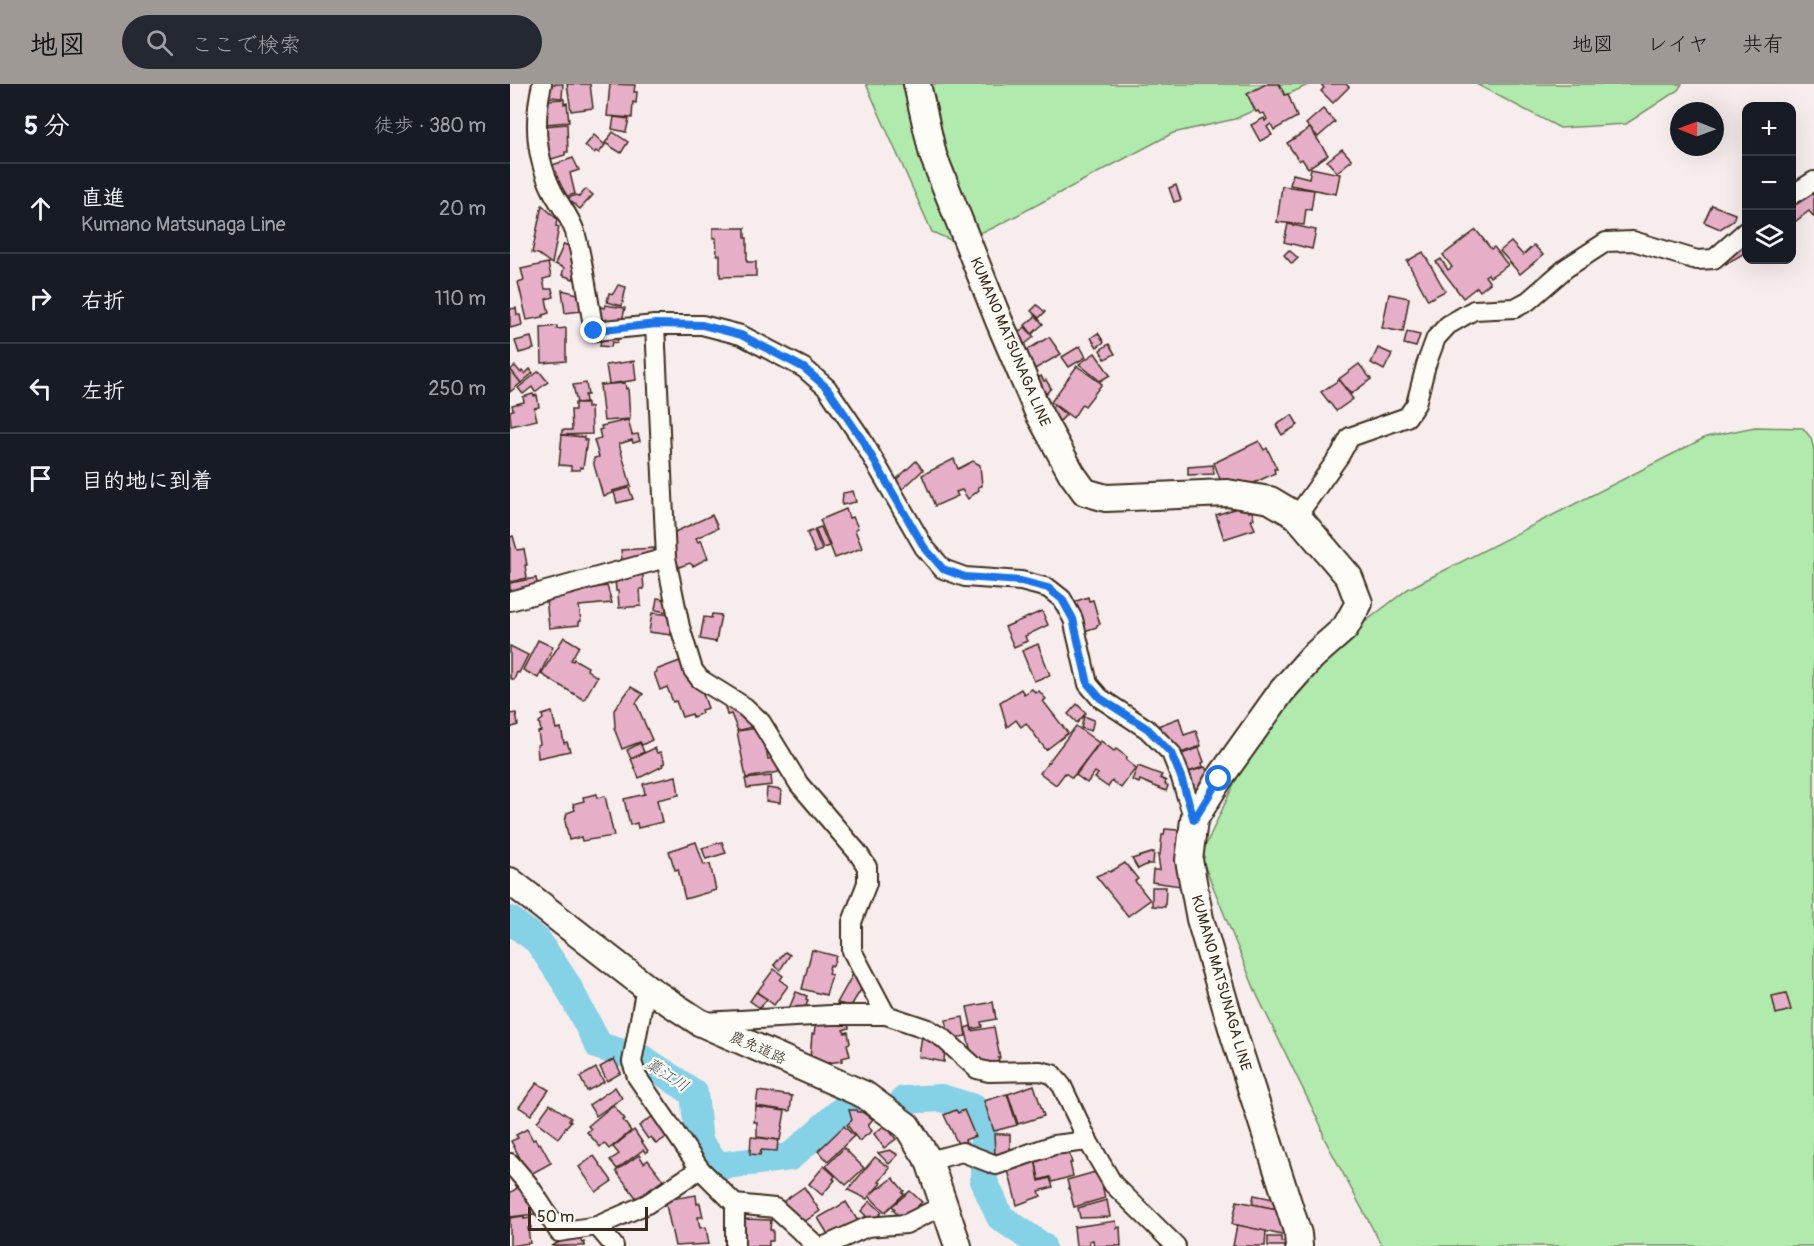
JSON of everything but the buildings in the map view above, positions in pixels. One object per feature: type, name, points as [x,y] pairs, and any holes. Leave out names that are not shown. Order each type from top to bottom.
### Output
[{"type":"main road","name":"KUMANO MATSUNAGA LINE","points":[[916,84],[933,155],[999,321],[1038,412],[1072,474],[1085,492],[1106,498],[1227,493],[1270,500],[1297,516],[1349,577],[1359,603],[1345,628],[1312,657],[1281,692],[1219,779],[1194,820],[1189,860],[1200,920],[1298,1234],[1299,1246]]},
{"type":"main road","name":"農免道路","points":[[510,881],[646,987],[699,1022],[866,1095],[907,1126],[929,1161],[958,1246]]},
{"type":"street","points":[[542,84],[539,95],[536,144],[542,166],[554,194],[563,206],[574,230],[594,331],[656,324],[702,325],[741,335],[804,368],[827,388],[861,438],[924,547],[943,569],[965,577],[1021,581],[1048,588],[1062,599],[1073,619],[1088,684],[1100,698],[1148,729],[1171,753],[1194,820]]},
{"type":"street","points":[[1796,192],[1814,181]]},
{"type":"street","points":[[1297,516],[1341,455],[1350,437],[1407,417],[1416,404],[1436,338],[1448,325],[1474,310],[1515,308],[1528,301],[1566,268],[1606,242],[1633,241],[1697,260],[1714,259],[1742,234]]},
{"type":"street","points":[[656,324],[666,558],[680,627],[693,670],[700,679],[745,707],[761,722],[799,784],[858,853],[867,867],[867,883],[852,922],[852,951],[886,1015]]},
{"type":"street","points":[[510,601],[666,558]]},
{"type":"street","points":[[646,987],[633,1057],[637,1077],[700,1169],[735,1204],[775,1208],[817,1246]]},
{"type":"street","points":[[699,1022],[831,1015],[886,1015],[927,1029],[943,1038],[977,1069],[989,1072],[1040,1071],[1052,1074],[1062,1086],[1088,1141],[1113,1184],[1176,1246]]},
{"type":"street","points":[[929,1161],[963,1152],[996,1165],[1054,1144],[1088,1141]]},
{"type":"street","points":[[510,1162],[528,1184],[559,1232],[597,1226],[647,1204],[700,1169]]},
{"type":"street","points":[[735,1204],[735,1246]]},
{"type":"street","points":[[825,1246],[867,1227],[906,1224],[944,1205]]},
{"type":"street","points":[[597,1226],[614,1246]]},
{"type":"green space","points":[[866,84],[1310,84],[1235,119],[1173,133],[993,228],[955,242],[932,232]]},
{"type":"green space","points":[[1476,84],[1682,84],[1678,90],[1626,124],[1560,128]]},
{"type":"green space","points":[[1755,427],[1803,428],[1811,438],[1814,450],[1814,1246],[1382,1246],[1324,1138],[1321,1126],[1257,995],[1203,862],[1204,849],[1250,749],[1353,631],[1408,589],[1706,437]]},
{"type":"waterway","name":"藁江川","points":[[510,920],[538,941],[566,983],[599,1046],[643,1059],[694,1093],[699,1142],[718,1166],[790,1157],[850,1103]]},
{"type":"waterway","name":"藁江川","points":[[904,1100],[941,1098],[974,1108],[984,1127],[984,1181],[1000,1217],[1042,1246]]},
{"type":"route","points":[[594,331],[656,324],[702,325],[741,335],[804,368],[827,388],[861,438],[924,547],[943,569],[965,577],[1021,581],[1048,588],[1062,599],[1073,619],[1088,684],[1100,698],[1148,729],[1171,753],[1194,820],[1219,779]]}]
